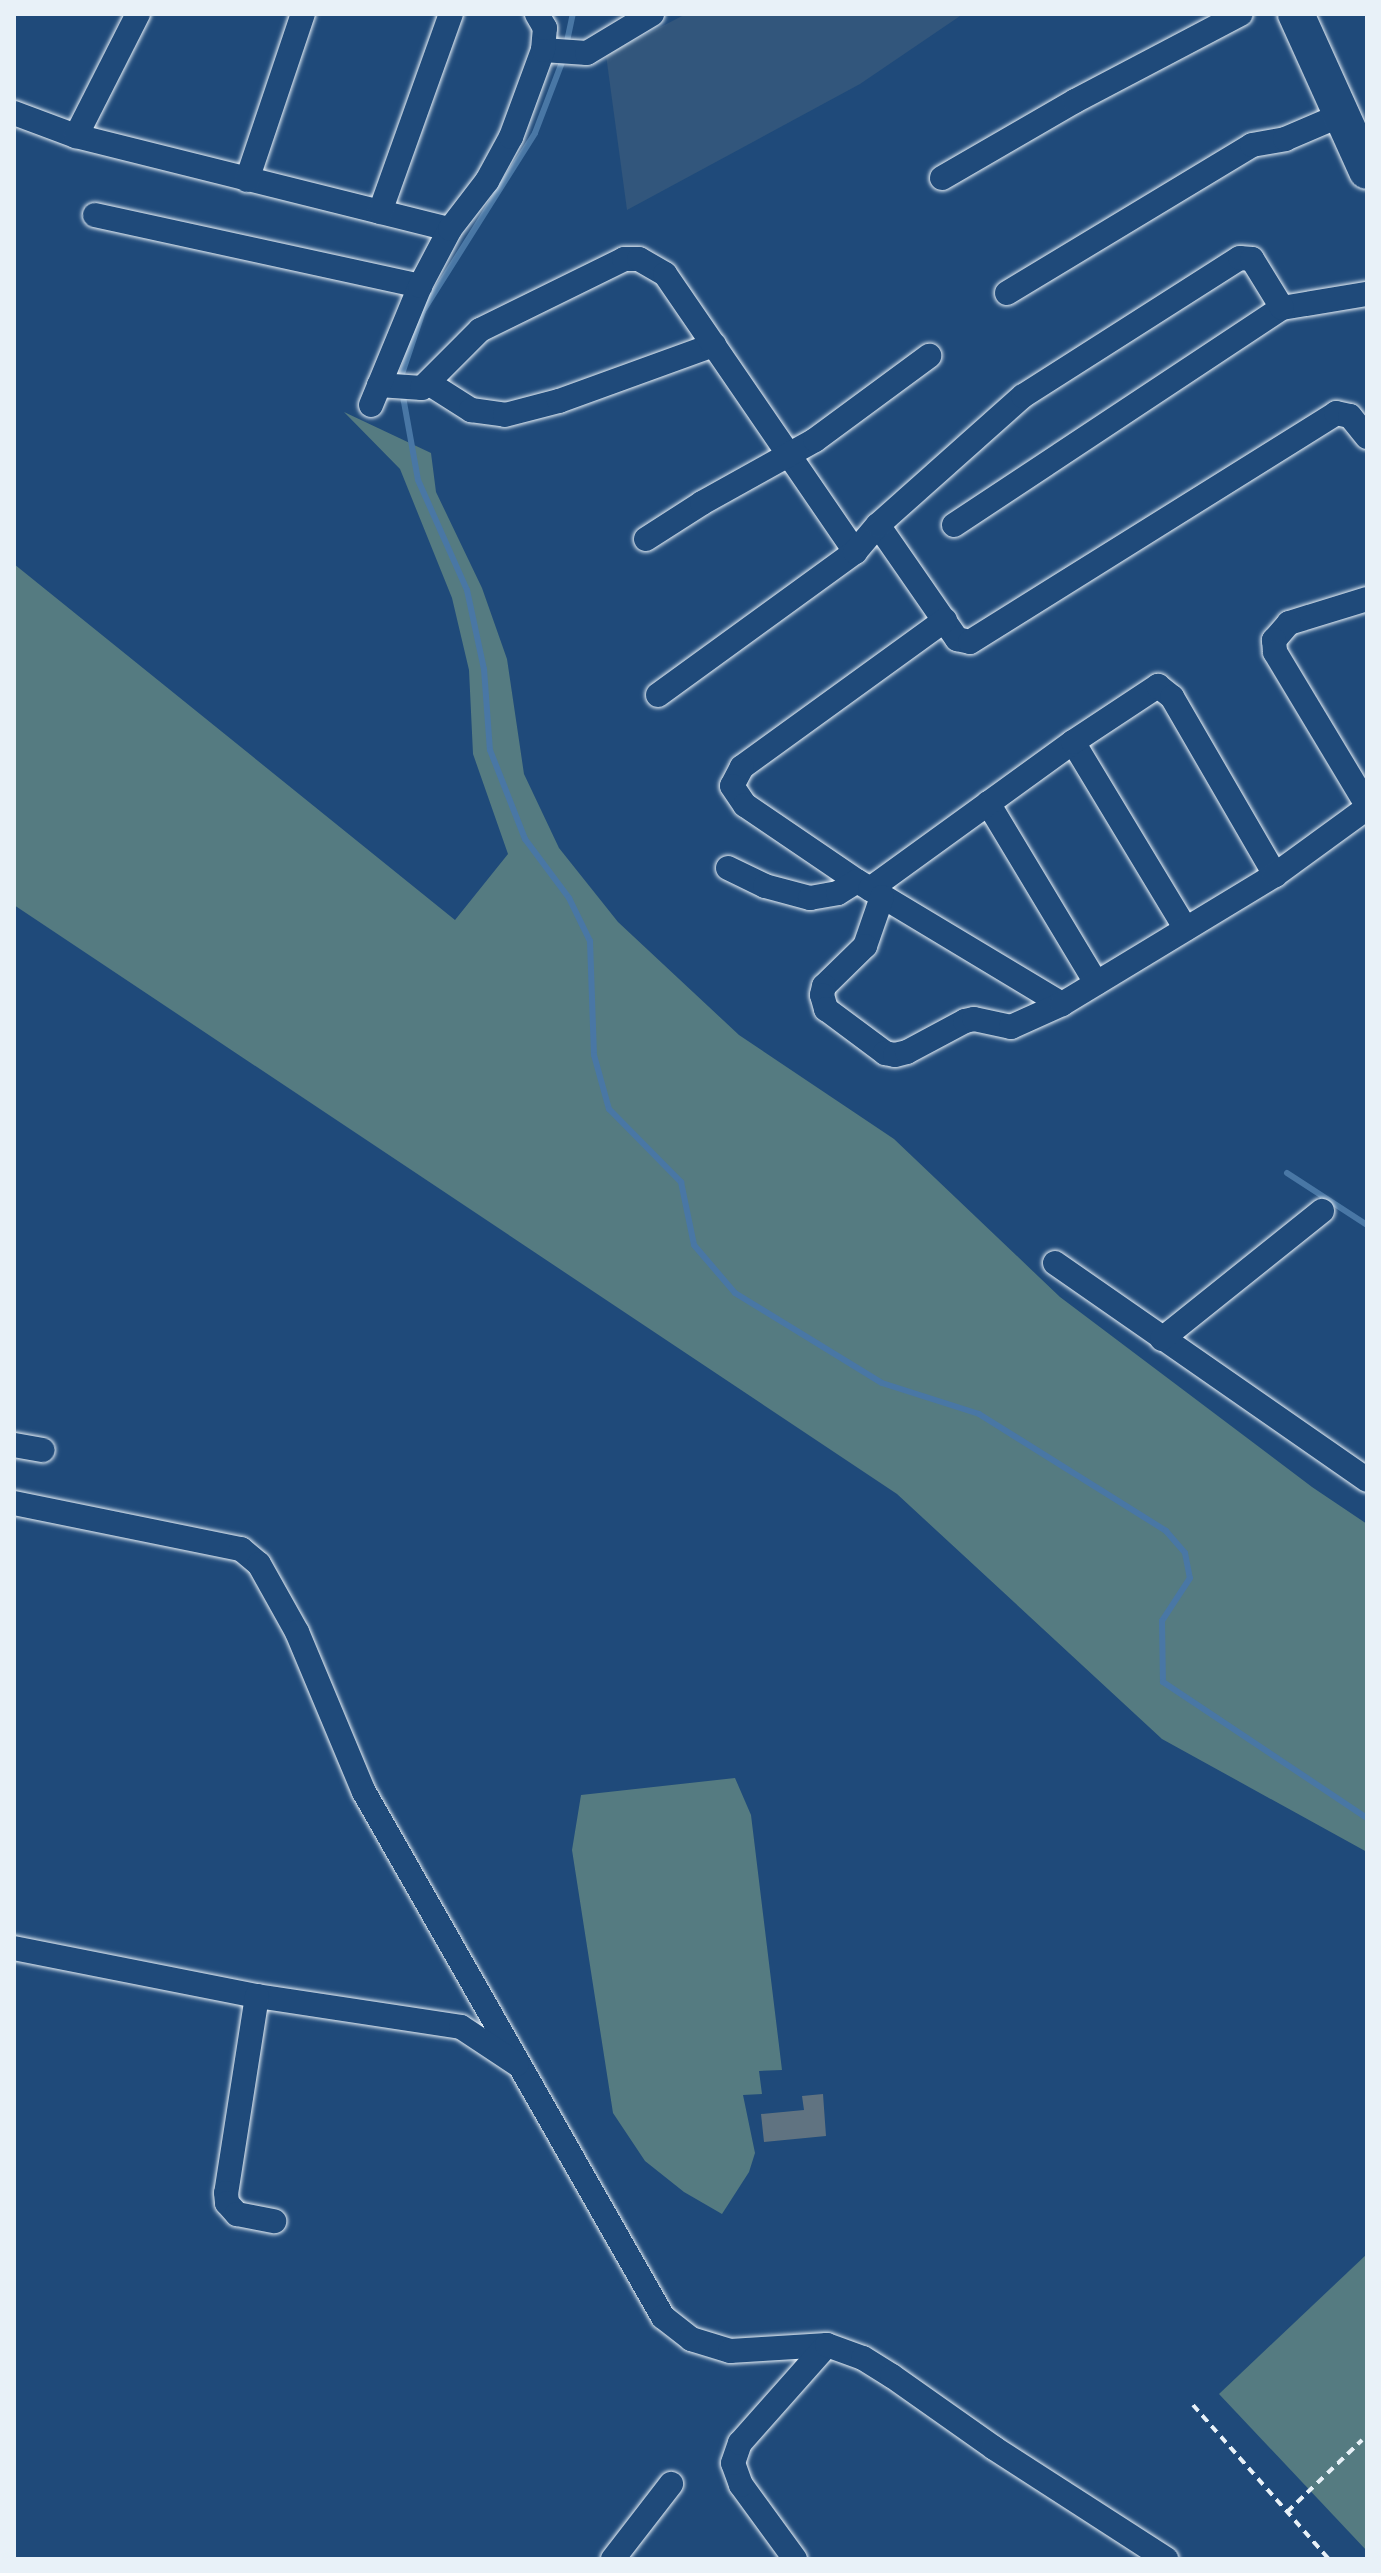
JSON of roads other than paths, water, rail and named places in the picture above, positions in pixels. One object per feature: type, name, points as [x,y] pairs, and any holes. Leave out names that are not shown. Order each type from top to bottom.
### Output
[{"type":"street","points":[[76,136],[138,14]]},
{"type":"street","points":[[247,180],[303,14]]},
{"type":"street","points":[[380,212],[451,14]]},
{"type":"street","points":[[543,50],[587,53],[652,14]]},
{"type":"street","points":[[942,178],[1075,101],[1241,14]]},
{"type":"street","points":[[1296,14],[1367,171]]},
{"type":"street","points":[[542,16],[545,28],[543,50],[511,137],[487,181],[450,229],[420,286],[381,392],[426,386],[471,410],[505,415],[559,401],[714,345]]},
{"type":"street","points":[[14,113],[76,136],[450,229]]},
{"type":"street","points":[[1007,293],[1252,145],[1285,139],[1341,115]]},
{"type":"street","points":[[95,215],[420,286]]},
{"type":"street","points":[[658,695],[855,552],[878,525],[1023,396],[1240,258],[1252,259],[1282,308]]},
{"type":"street","points":[[426,386],[452,355],[480,330],[624,259],[652,263],[665,274],[855,552]]},
{"type":"street","points":[[954,525],[1282,308],[1367,294]]},
{"type":"street","points":[[646,539],[713,496],[789,455],[849,416],[929,356]]},
{"type":"street","points":[[878,525],[963,643],[979,638],[1336,413],[1350,416],[1367,437]]},
{"type":"street","points":[[872,893],[869,934],[857,956],[824,986],[823,1000],[826,1009],[885,1053],[907,1052],[965,1021],[1011,1027],[1062,1004],[1275,875],[1367,807],[1275,652],[1274,640],[1289,623],[1367,599]]},
{"type":"street","points":[[945,620],[742,767],[734,777],[732,786],[745,805],[872,893],[1062,1004]]},
{"type":"street","points":[[728,868],[765,886],[810,898],[838,893],[872,893],[1073,742],[1148,689],[1162,688],[1172,697],[1275,875]]},
{"type":"street","points":[[1073,742],[1186,929]]},
{"type":"street","points":[[988,803],[1096,983]]},
{"type":"street","points":[[1162,1339],[1322,1211]]},
{"type":"street","points":[[1055,1263],[1367,1480]]},
{"type":"street","points":[[14,1445],[43,1450]]},
{"type":"street","points":[[14,1503],[241,1549],[259,1564],[297,1632],[364,1792],[663,2317],[691,2339],[730,2351],[827,2345],[854,2353],[1166,2559]]},
{"type":"street","points":[[14,1948],[257,1996],[461,2027],[522,2067]]},
{"type":"street","points":[[257,1996],[226,2193],[227,2203],[237,2214],[274,2221]]},
{"type":"street","points":[[795,2559],[741,2485],[733,2463],[740,2443],[827,2345]]},
{"type":"street","points":[[619,2557],[671,2484]]},
{"type":"waterway","points":[[566,46],[573,14]]},
{"type":"waterway","points":[[400,380],[423,311],[535,133],[564,57]]},
{"type":"waterway","points":[[402,391],[418,480],[467,590],[484,669],[490,750],[525,839],[569,898],[590,941],[594,1055],[609,1109],[681,1182],[694,1245],[735,1293],[882,1383],[979,1414],[1166,1531],[1185,1553],[1190,1578],[1162,1621],[1163,1682],[1367,1818]]},
{"type":"waterway","points":[[1287,1173],[1367,1225]]}]
